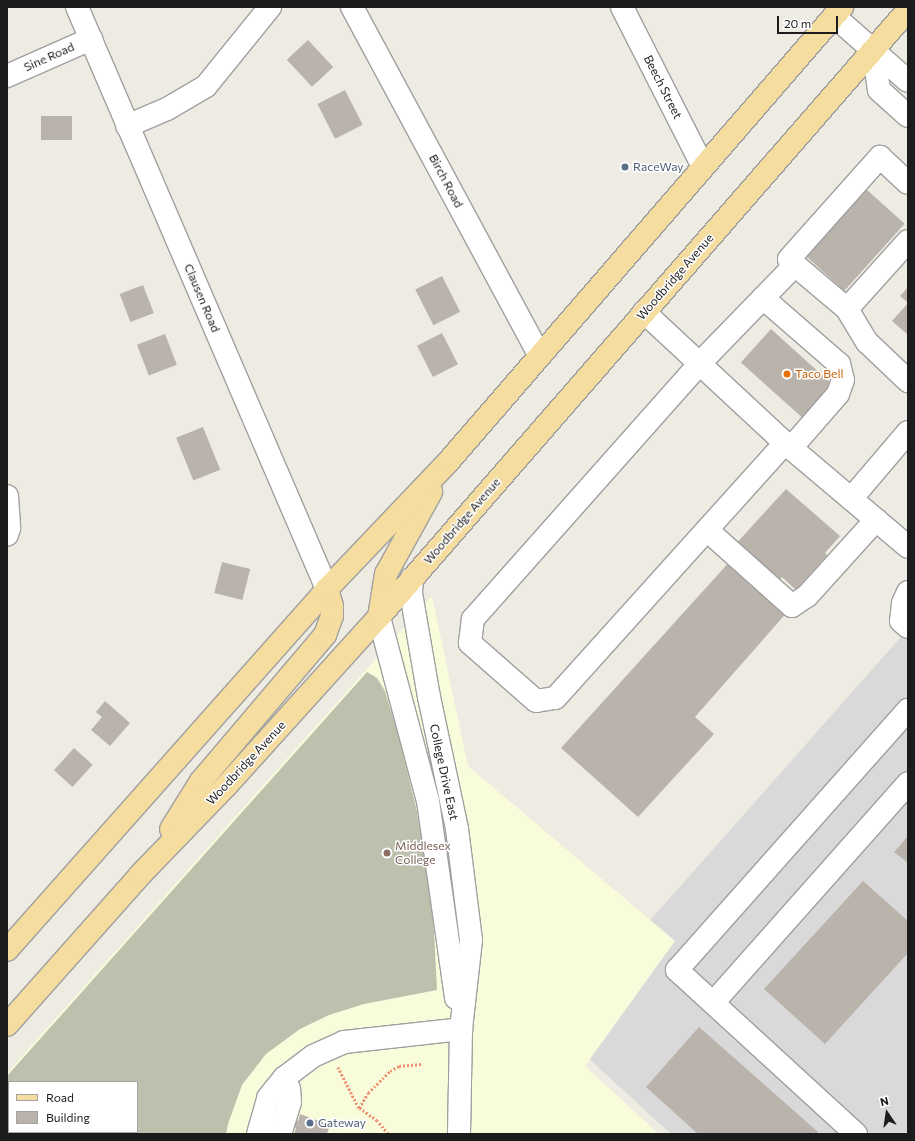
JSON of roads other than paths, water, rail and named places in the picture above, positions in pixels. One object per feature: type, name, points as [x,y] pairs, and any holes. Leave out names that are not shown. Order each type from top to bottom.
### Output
[{"type":"main road","name":"Woodbridge Avenue","points":[[7,1025],[140,875],[227,785],[379,617],[908,10]]},
{"type":"main road","points":[[7,950],[327,589],[448,462],[838,12]]},
{"type":"main road","points":[[379,617],[386,574],[448,462]]},
{"type":"main road","points":[[140,875],[201,781],[325,635],[332,616],[327,589]]},
{"type":"street","name":"Clausen Road","points":[[77,7],[327,589]]},
{"type":"street","points":[[127,126],[167,109],[206,86],[270,7]]},
{"type":"street","name":"Birch Road","points":[[352,7],[539,356]]},
{"type":"street","name":"Beech Street","points":[[622,7],[703,167]]},
{"type":"street","points":[[838,12],[873,50],[908,81]]},
{"type":"street","name":"Sine Road","points":[[7,76],[90,39]]},
{"type":"street","points":[[873,50],[879,90],[908,116]]},
{"type":"street","points":[[908,183],[880,158],[789,259],[847,310],[867,342],[908,381]]},
{"type":"street","points":[[847,310],[908,241]]},
{"type":"street","points":[[763,298],[839,364],[843,380],[838,394],[707,530],[555,698],[536,701],[470,643],[473,619],[700,363],[763,298],[795,265]]},
{"type":"street","points":[[644,312],[788,445],[908,547]]},
{"type":"street","points":[[851,499],[908,432]]},
{"type":"street","points":[[7,496],[9,528],[7,535]]},
{"type":"street","points":[[707,530],[792,606],[807,596],[876,520]]},
{"type":"street","name":"College Drive East","points":[[412,578],[411,593],[429,698],[457,829],[471,940],[461,1029],[459,1134]]},
{"type":"street","points":[[905,598],[901,621],[908,627]]},
{"type":"street","points":[[258,1134],[268,1098],[284,1078],[312,1056],[344,1042],[461,1029],[428,801],[379,617]]},
{"type":"street","points":[[856,1134],[677,970],[908,710]]},
{"type":"street","points":[[713,1003],[908,783]]},
{"type":"street","points":[[278,1134],[282,1128],[290,1102],[289,1089],[284,1078]]},
{"type":"place","name":"RaceWay","points":[[625,167]]},
{"type":"place","name":"Taco Bell","points":[[787,374]]},
{"type":"place","name":"Middlesex College","points":[[387,853]]},
{"type":"place","name":"Gateway","points":[[310,1123]]}]
